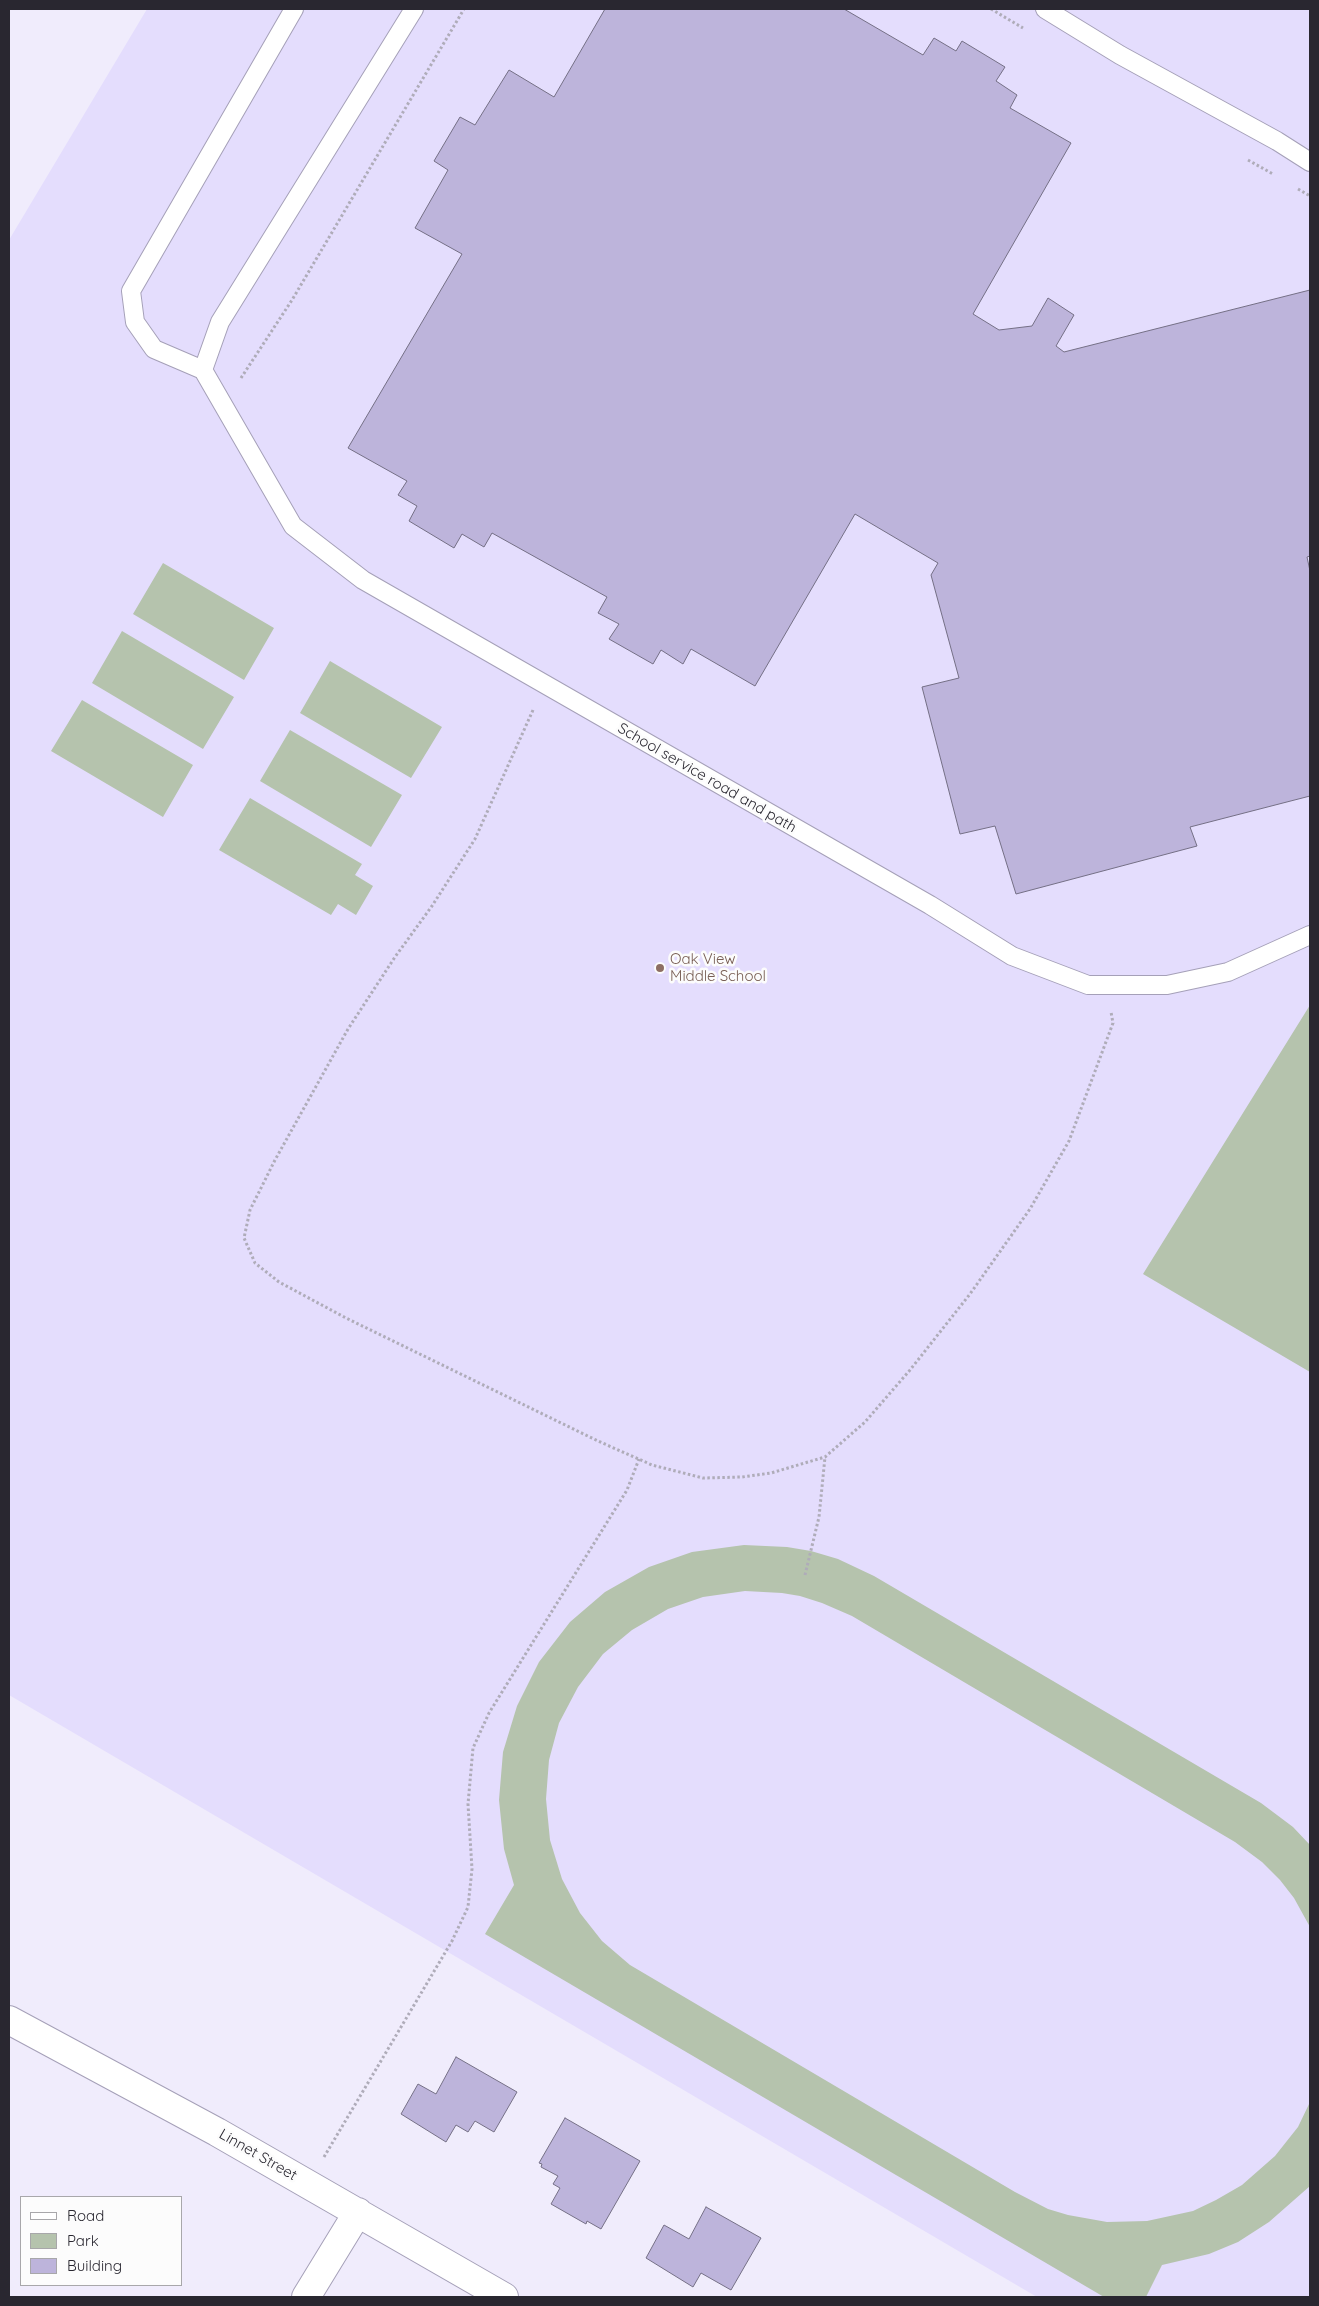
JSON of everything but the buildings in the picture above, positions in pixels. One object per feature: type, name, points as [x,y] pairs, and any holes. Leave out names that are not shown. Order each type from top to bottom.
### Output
[{"type":"street","name":"Linnet Street","points":[[9,2020],[217,2132],[504,2297]]},
{"type":"street","points":[[306,2297],[358,2212]]},
{"type":"lane","points":[[294,9],[131,291],[135,322],[154,349],[203,370],[220,322],[414,9]]},
{"type":"lane","points":[[1045,9],[1120,55],[1268,136],[1310,162]]},
{"type":"lane","name":"School service road and path","points":[[203,370],[293,526],[363,580],[930,905],[1012,956],[1088,985],[1167,984],[1228,972],[1310,935]]},
{"type":"path","points":[[223,405],[292,300],[464,9]]},
{"type":"path","points":[[544,684],[475,839],[348,1029],[275,1160],[250,1210],[244,1238],[255,1263],[279,1282],[346,1318],[598,1441],[652,1465],[704,1478],[742,1477],[772,1473],[824,1457],[865,1422],[910,1370],[970,1294],[1030,1209],[1069,1141],[1113,1023],[1108,985]]},
{"type":"path","points":[[805,1575],[819,1517],[824,1457]]},
{"type":"path","points":[[308,2184],[452,1941],[468,1907],[472,1869],[468,1804],[474,1748],[489,1714],[627,1490],[639,1459]]},
{"type":"shaded area","name":"Oak View Middle School","points":[[147,9],[1310,9],[1310,2297],[1037,2297],[9,1695],[9,240]]},
{"type":"green space","points":[[163,563],[274,628],[244,680],[133,614]]},
{"type":"green space","points":[[122,631],[234,697],[203,749],[92,683]]},
{"type":"green space","points":[[330,661],[442,727],[411,778],[300,713]]},
{"type":"green space","points":[[82,700],[193,765],[163,817],[51,751]]},
{"type":"green space","points":[[290,730],[402,795],[371,847],[260,781]]},
{"type":"green space","points":[[250,798],[362,864],[355,875],[373,886],[356,915],[338,904],[331,915],[219,850]]},
{"type":"green space","points":[[1310,1005],[1310,1372],[1143,1274]]},
{"type":"green space","points":[[744,1545],[787,1547],[811,1551],[838,1559],[874,1576],[1261,1803],[1293,1827],[1310,1845],[1310,1927],[1294,1898],[1280,1880],[1262,1862],[1235,1842],[852,1616],[800,1596],[745,1591],[703,1597],[668,1609],[632,1630],[603,1654],[578,1687],[559,1723],[549,1760],[546,1799],[550,1840],[562,1879],[580,1913],[602,1941],[630,1965],[1015,2192],[1048,2209],[1068,2215],[1107,2222],[1147,2221],[1193,2211],[1242,2185],[1275,2156],[1298,2127],[1310,2102],[1310,2186],[1269,2222],[1238,2242],[1209,2254],[1162,2265],[1146,2297],[1104,2297],[485,1934],[514,1885],[504,1849],[499,1800],[503,1752],[517,1706],[539,1662],[570,1622],[605,1592],[649,1567],[692,1552]]},
{"type":"place","name":"Oak View Middle School","points":[[660,968]]}]
